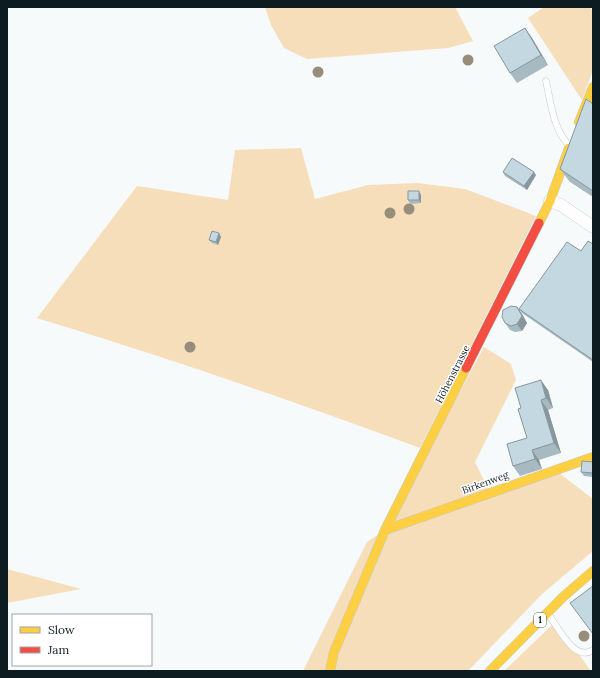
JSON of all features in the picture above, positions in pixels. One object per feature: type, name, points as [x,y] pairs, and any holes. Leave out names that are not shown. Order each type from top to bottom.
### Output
[{"type":"street","name":"Höhenstrasse","points":[[330,671],[334,652],[385,530],[550,201],[593,87]]},
{"type":"street","points":[[550,201],[561,205],[593,227]]},
{"type":"street","name":"Birkenweg","points":[[385,530],[593,457]]},
{"type":"street","name":"1","points":[[490,671],[547,613],[593,571]]},
{"type":"lane","points":[[546,81],[555,122],[562,138],[570,146]]},
{"type":"lane","points":[[547,613],[571,646],[579,652],[588,653],[593,650]]},
{"type":"shaded area","points":[[265,7],[455,7],[473,41],[448,48],[307,59],[284,48],[271,25]]},
{"type":"shaded area","points":[[544,7],[590,7],[593,12],[593,70],[582,100],[528,18]]},
{"type":"shaded area","points":[[301,148],[315,199],[368,185],[418,183],[465,189],[536,216],[420,448],[229,380],[37,318],[137,186],[228,200],[235,150]]},
{"type":"shaded area","points":[[484,347],[511,364],[516,380],[475,462],[492,497],[559,473],[593,499],[593,551],[542,594],[468,671],[303,671],[367,542],[385,530]]},
{"type":"shaded area","points":[[7,569],[81,589],[7,603]]},
{"type":"shaded area","points":[[555,622],[591,671],[504,671]]},
{"type":"building","points":[[525,28],[541,55],[510,73],[494,46]]},
{"type":"building","points":[[586,99],[593,104],[593,191],[560,169]]},
{"type":"building","points":[[512,158],[534,172],[524,186],[503,172]]},
{"type":"building","points":[[408,191],[419,191],[419,200],[408,200]]},
{"type":"building","points":[[212,231],[219,233],[216,242],[209,240]]},
{"type":"building","points":[[588,241],[593,244],[593,360],[519,309],[567,242],[581,251]]},
{"type":"building","points":[[511,306],[517,307],[522,316],[517,324],[511,326],[505,323],[502,317],[503,310]]},
{"type":"building","points":[[541,380],[546,398],[541,400],[554,443],[532,450],[535,459],[513,466],[507,444],[527,438],[518,409],[521,408],[515,388]]},
{"type":"building","points":[[582,461],[593,462],[593,473],[581,472]]},
{"type":"building","points":[[593,586],[593,634],[570,603]]},
{"type":"traffic: slow","points":[[579,122],[593,87]]},
{"type":"traffic: slow","points":[[539,223],[550,201],[569,148]]},
{"type":"traffic: slow","points":[[330,671],[334,652],[385,530],[466,368]]},
{"type":"traffic: slow","points":[[385,530],[593,457]]},
{"type":"traffic: slow","points":[[490,671],[563,597],[593,571]]},
{"type":"traffic: jam","points":[[466,368],[539,223]]}]
